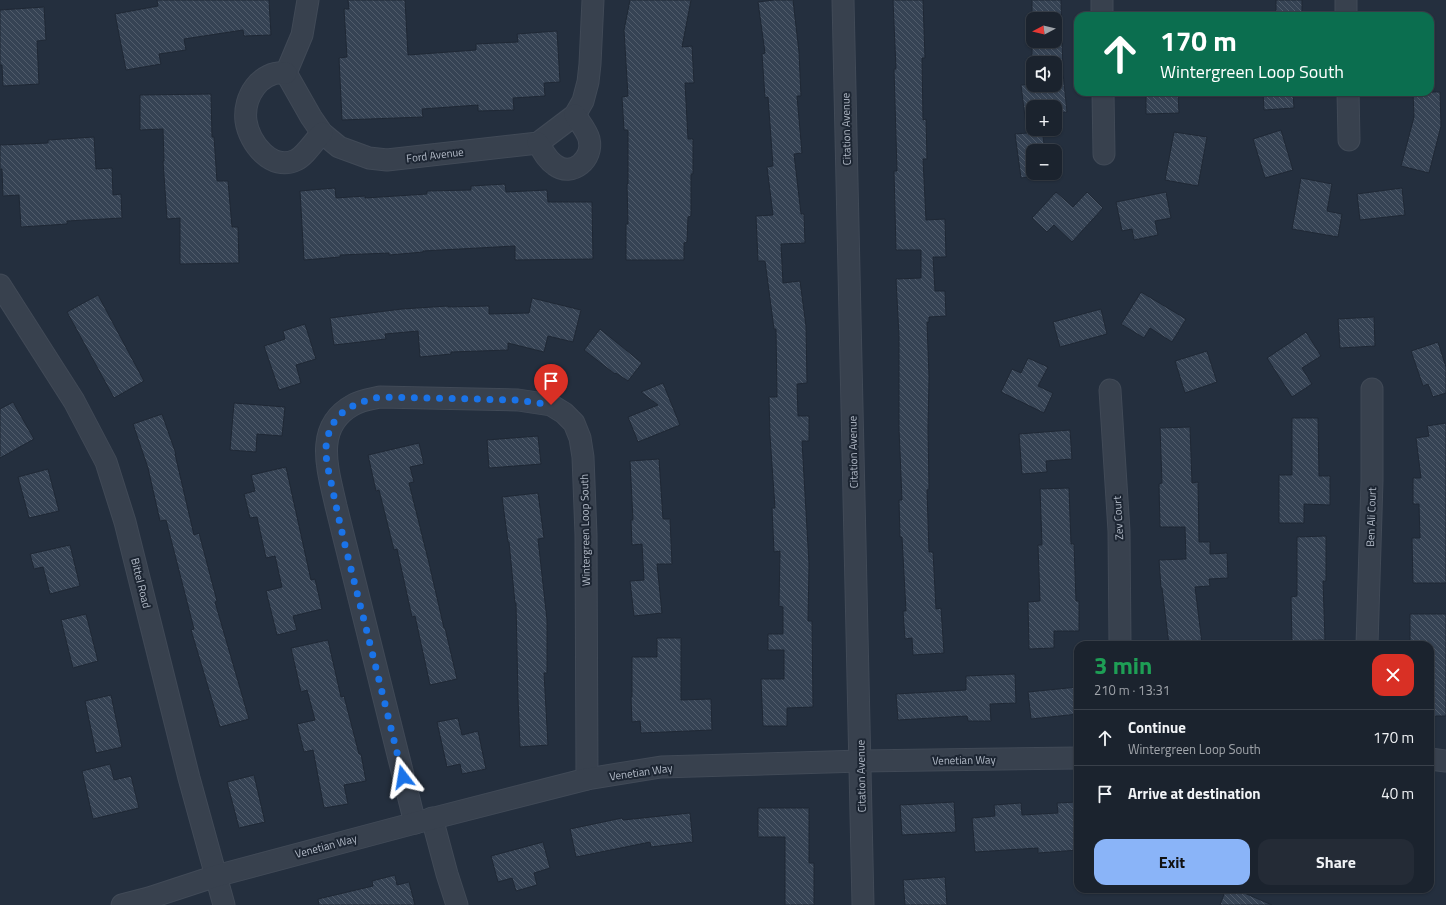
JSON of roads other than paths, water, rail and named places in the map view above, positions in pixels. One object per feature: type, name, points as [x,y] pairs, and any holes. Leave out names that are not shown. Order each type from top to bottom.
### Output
[{"type":"street","points":[[308,0],[302,35],[286,73],[280,72],[270,75],[260,81],[252,92],[247,104],[246,118],[252,138],[260,150],[269,158],[278,163],[289,163],[298,159],[322,133]]},
{"type":"street","points":[[575,115],[588,135],[590,147],[588,156],[580,165],[570,169],[556,167],[545,155],[538,143],[575,115],[583,101],[588,82],[590,64],[593,0]]},
{"type":"street","name":"Citation Avenue","points":[[843,0],[863,905]]},
{"type":"street","points":[[1102,0],[1102,12]]},
{"type":"street","points":[[1346,0],[1346,12]]},
{"type":"street","name":"Ford Avenue","points":[[286,73],[311,117],[322,133],[340,147],[369,158],[388,160],[538,143]]},
{"type":"street","points":[[1103,96],[1104,154]]},
{"type":"street","points":[[1348,96],[1349,140]]},
{"type":"street","name":"Bittel Road","points":[[0,285],[74,401],[106,462],[125,522],[188,778],[224,905]]},
{"type":"street","name":"Ben Ali Court","points":[[1367,641],[1372,481],[1372,389]]},
{"type":"street","name":"Zev Court","points":[[1110,390],[1119,531],[1120,641]]},
{"type":"street","name":"Wintergreen Loop South","points":[[457,905],[447,874],[423,820],[336,506],[326,458],[327,440],[333,424],[338,416],[352,405],[360,401],[380,397],[518,400],[551,405],[564,413],[574,423],[580,438],[583,457],[586,535],[587,779]]},
{"type":"street","name":"Venetian Way","points":[[122,905],[216,876],[423,820],[587,779],[662,767],[860,761],[1074,758]]},
{"type":"street","points":[[1434,760],[1446,761]]}]
